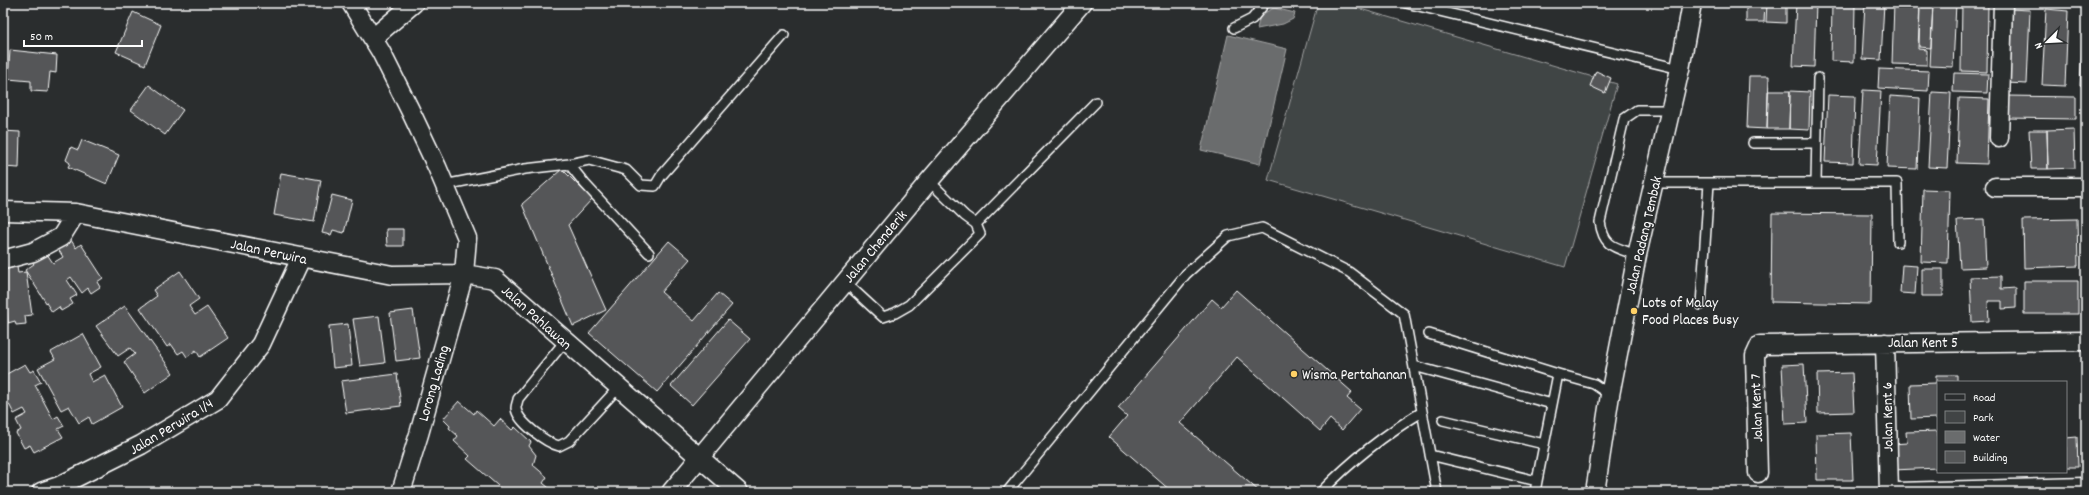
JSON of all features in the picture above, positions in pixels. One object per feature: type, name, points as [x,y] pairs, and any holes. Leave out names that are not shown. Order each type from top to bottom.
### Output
[{"type":"street","points":[[351,3],[373,38],[410,110],[444,185],[466,238],[464,274]]},
{"type":"street","points":[[373,38],[414,3]]},
{"type":"street","name":"Jalan Chenderik","points":[[671,492],[700,460],[929,181],[1082,3]]},
{"type":"street","name":"Jalan Padang Tembak","points":[[1595,492],[1610,395],[1637,255],[1655,183],[1680,69],[1692,3]]},
{"type":"street","points":[[1999,138],[2003,3]]},
{"type":"street","points":[[1995,187],[2086,187]]},
{"type":"street","name":"Jalan Perwira","points":[[3,210],[76,213],[392,275],[464,274]]},
{"type":"street","points":[[3,260],[33,252],[61,237],[76,213]]},
{"type":"street","name":"Jalan Perwira 1/4","points":[[41,492],[59,486],[141,445],[218,398],[261,344],[301,258]]},
{"type":"street","name":"Jalan Pahlawan","points":[[464,274],[495,279],[700,460],[739,492]]},
{"type":"street","name":"Lorong Lading","points":[[400,492],[419,434],[464,274]]},
{"type":"street","name":"Jalan Kent 5","points":[[1760,345],[2086,341]]},
{"type":"street","name":"Jalan Kent 6","points":[[1885,343],[1888,492]]},
{"type":"street","name":"Jalan Kent 7","points":[[1758,473],[1755,356],[1760,345]]},
{"type":"street","points":[[1898,492],[2086,487]]},
{"type":"lane","points":[[1234,28],[1252,19],[1265,3]]},
{"type":"lane","points":[[1406,3],[1680,69]]},
{"type":"lane","points":[[444,185],[524,169],[569,164],[588,160],[626,170],[641,185],[654,186],[661,176],[784,35]]},
{"type":"lane","points":[[1816,183],[1818,78]]},
{"type":"lane","points":[[976,224],[1096,102]]},
{"type":"lane","points":[[1637,255],[1608,244],[1602,236],[1600,222],[1624,119],[1637,110],[1671,110]]},
{"type":"lane","points":[[1753,143],[1817,143]]},
{"type":"lane","points":[[569,164],[585,184],[650,253]]},
{"type":"lane","points":[[845,282],[883,317],[895,313],[909,305],[980,234],[976,224],[965,216],[929,181]]},
{"type":"lane","points":[[1655,183],[1897,183],[1898,242]]},
{"type":"lane","points":[[1701,305],[1709,183]]},
{"type":"lane","points":[[1007,492],[1186,274],[1228,236],[1262,228],[1350,272],[1404,314],[1437,492]]},
{"type":"lane","points":[[1429,334],[1594,384],[1610,395]]},
{"type":"lane","points":[[565,341],[518,399],[516,408],[519,415],[536,434],[548,443],[559,446],[569,441],[618,388]]},
{"type":"lane","points":[[1414,366],[1552,404]]},
{"type":"lane","points":[[1535,492],[1558,374]]},
{"type":"lane","points":[[1321,492],[1362,455],[1422,412]]},
{"type":"lane","points":[[1443,420],[1544,444]]},
{"type":"lane","points":[[1430,455],[1537,481]]},
{"type":"green space","points":[[1318,3],[1340,3],[1617,84],[1565,267],[1268,180]]},
{"type":"water","points":[[1274,8],[1295,13],[1293,19],[1283,24],[1257,29],[1260,15]]},
{"type":"water","points":[[1228,35],[1287,49],[1260,164],[1201,150]]},
{"type":"building","points":[[3,3],[12,3],[12,5],[3,6]]},
{"type":"building","points":[[1746,3],[1765,3],[1764,22],[1746,22]]},
{"type":"building","points":[[1767,3],[1786,3],[1786,23],[1766,22]]},
{"type":"building","points":[[1796,3],[1816,3],[1814,67],[1793,66]]},
{"type":"building","points":[[1832,3],[1855,3],[1854,62],[1831,61]]},
{"type":"building","points":[[1865,3],[1884,3],[1881,60],[1862,59]]},
{"type":"building","points":[[1894,3],[1920,3],[1918,49],[1927,50],[1927,65],[1892,64]]},
{"type":"building","points":[[1920,3],[1933,3],[1931,48],[1919,47]]},
{"type":"building","points":[[1933,3],[1956,3],[1953,67],[1930,66]]},
{"type":"building","points":[[1962,3],[1988,3],[1987,72],[1961,71]]},
{"type":"building","points":[[2009,9],[2030,10],[2027,84],[2006,83]]},
{"type":"building","points":[[2046,9],[2068,11],[2065,86],[2042,85]]},
{"type":"building","points":[[133,12],[161,25],[145,65],[116,52]]},
{"type":"building","points":[[2084,12],[2086,12],[2086,86],[2080,85]]},
{"type":"building","points":[[10,50],[57,55],[56,73],[50,72],[48,92],[31,91],[31,81],[8,79]]},
{"type":"building","points":[[1879,69],[1929,71],[1928,91],[1878,88]]},
{"type":"building","points":[[1596,71],[1611,78],[1605,93],[1590,86]]},
{"type":"building","points":[[1954,73],[1988,74],[1987,93],[1953,92]]},
{"type":"building","points":[[1749,76],[1769,76],[1767,129],[1747,128]]},
{"type":"building","points":[[149,85],[183,110],[165,135],[131,110]]},
{"type":"building","points":[[1863,90],[1881,91],[1877,165],[1859,164]]},
{"type":"building","points":[[1768,91],[1790,91],[1789,129],[1767,129]]},
{"type":"building","points":[[1790,91],[1810,92],[1809,130],[1789,129]]},
{"type":"building","points":[[1932,92],[1951,93],[1947,168],[1928,167]]},
{"type":"building","points":[[1828,95],[1855,96],[1853,163],[1825,162]]},
{"type":"building","points":[[1890,96],[1920,98],[1917,169],[1887,168]]},
{"type":"building","points":[[2006,96],[2076,97],[2076,119],[2005,118]]},
{"type":"building","points":[[1959,98],[1989,99],[1987,164],[1957,163]]},
{"type":"building","points":[[2074,129],[2075,168],[2048,169],[2047,130]]},
{"type":"building","points":[[2083,129],[2086,129],[2086,168],[2083,168]]},
{"type":"building","points":[[2029,130],[2047,130],[2048,169],[2031,169]]},
{"type":"building","points":[[3,131],[20,132],[19,168],[3,167]]},
{"type":"building","points":[[82,140],[119,155],[107,184],[68,167],[70,163],[66,160],[71,147],[78,150]]},
{"type":"building","points":[[562,169],[592,199],[568,225],[606,310],[573,326],[522,204]]},
{"type":"building","points":[[281,173],[321,180],[314,222],[274,215]]},
{"type":"building","points":[[1923,189],[1950,190],[1948,263],[1921,262]]},
{"type":"building","points":[[332,195],[352,200],[344,233],[333,230],[331,235],[322,233]]},
{"type":"building","points":[[1772,213],[1872,214],[1871,304],[1771,302]]},
{"type":"building","points":[[1984,219],[1986,267],[1960,268],[1957,220]]},
{"type":"building","points":[[2077,219],[2078,266],[2024,268],[2023,220]]},
{"type":"building","points":[[386,229],[403,229],[403,246],[387,246]]},
{"type":"building","points":[[71,240],[76,248],[81,244],[103,278],[97,282],[100,287],[91,293],[88,288],[82,293],[71,277],[67,280],[77,295],[70,299],[73,304],[61,311],[59,307],[52,312],[25,270],[34,264],[31,260],[45,251],[53,263],[63,257],[58,249]]},
{"type":"building","points":[[669,241],[690,259],[661,292],[694,321],[718,293],[732,305],[657,392],[589,333]]},
{"type":"building","points":[[1902,265],[1917,266],[1915,294],[1900,293]]},
{"type":"building","points":[[17,267],[18,273],[26,272],[32,315],[25,316],[26,324],[16,325],[15,321],[8,323],[6,306],[3,307],[3,269]]},
{"type":"building","points":[[1922,269],[1943,269],[1943,296],[1922,296]]},
{"type":"building","points":[[180,271],[199,299],[189,306],[195,315],[207,307],[228,338],[200,357],[196,350],[187,357],[183,351],[178,354],[171,344],[167,347],[140,308],[157,296],[153,290]]},
{"type":"building","points":[[2001,276],[2001,289],[2016,288],[2016,308],[2002,309],[2002,301],[1988,301],[1989,321],[1972,322],[1970,277]]},
{"type":"building","points":[[2024,281],[2078,281],[2078,314],[2024,314]]},
{"type":"building","name":"Wisma Pertahanan","points":[[1236,290],[1352,392],[1347,398],[1360,409],[1342,430],[1330,419],[1320,431],[1237,357],[1180,423],[1260,492],[1172,492],[1109,437],[1127,416],[1118,408],[1212,299],[1221,307]]},
{"type":"building","points":[[125,306],[173,373],[145,393],[124,362],[135,354],[130,348],[118,356],[96,326]]},
{"type":"building","points":[[413,310],[420,358],[396,361],[390,313]]},
{"type":"building","points":[[379,316],[385,363],[360,366],[353,319]]},
{"type":"building","points":[[728,320],[750,339],[692,405],[671,386]]},
{"type":"building","points":[[348,324],[352,366],[333,368],[329,326]]},
{"type":"building","points":[[83,334],[101,367],[88,374],[92,382],[105,375],[122,407],[92,424],[89,417],[79,423],[69,406],[61,410],[38,368],[55,359],[51,352]]},
{"type":"building","points":[[25,364],[30,372],[34,370],[41,382],[35,385],[53,419],[58,416],[64,426],[58,429],[63,437],[34,452],[30,445],[24,448],[16,433],[21,430],[16,420],[27,414],[24,409],[14,414],[9,404],[3,407],[3,376]]},
{"type":"building","points":[[1804,364],[1807,423],[1785,424],[1782,365]]},
{"type":"building","points":[[1852,373],[1854,412],[1818,413],[1817,374]]},
{"type":"building","points":[[397,374],[401,406],[346,413],[341,381]]},
{"type":"building","points":[[1936,375],[1957,375],[1957,381],[1937,381],[1937,418],[1911,419],[1910,384],[1936,383]]},
{"type":"building","points":[[459,401],[474,414],[476,410],[494,426],[500,419],[512,430],[515,427],[531,442],[529,446],[536,455],[533,465],[547,477],[543,483],[554,492],[505,492],[467,459],[470,456],[454,441],[458,436],[449,428],[450,426],[443,419]]},
{"type":"building","points":[[1937,431],[1937,468],[1893,470],[1892,444],[1907,443],[1906,432]]},
{"type":"building","points":[[1851,433],[1853,480],[1817,480],[1816,434]]},
{"type":"building","points":[[2077,437],[2078,467],[2067,467],[2067,438]]},
{"type":"place","name":"Lots of Malay Food Places Busy","points":[[1634,311]]},
{"type":"place","name":"Wisma Pertahanan","points":[[1294,374]]}]
